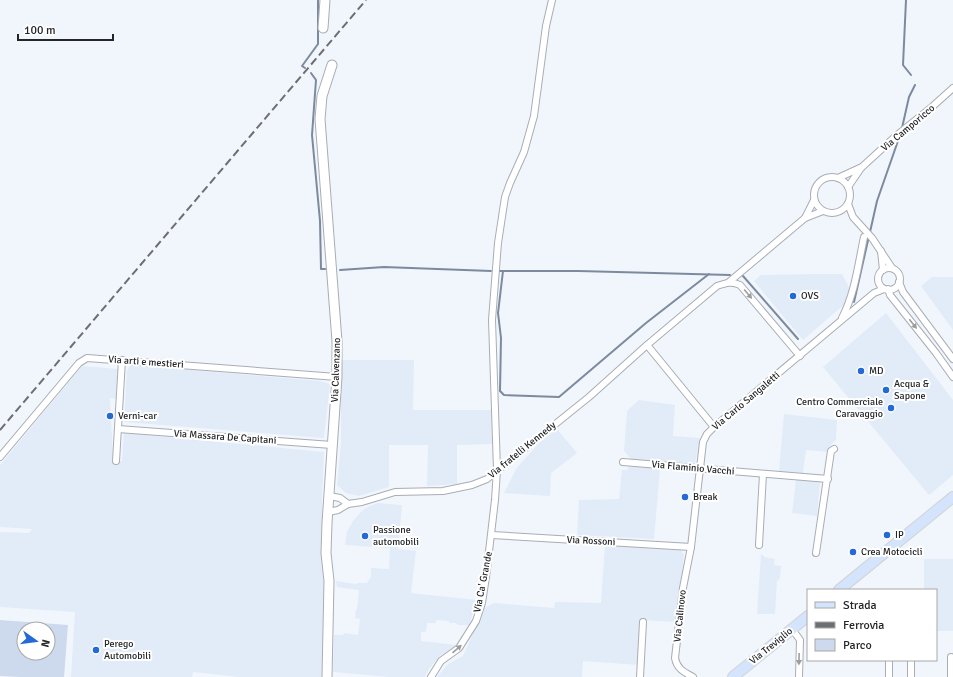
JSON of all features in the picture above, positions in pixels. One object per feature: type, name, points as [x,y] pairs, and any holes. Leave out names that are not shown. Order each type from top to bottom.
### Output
[{"type":"main road","points":[[840,589],[953,497]]},
{"type":"main road","name":"Via Treviglio","points":[[733,677],[807,617]]},
{"type":"street","points":[[323,28],[325,0]]},
{"type":"street","name":"Via Ca' Grande","points":[[431,677],[441,661],[459,648],[476,621],[482,603],[492,535],[497,470],[492,320],[498,243],[505,197],[510,182],[524,152],[534,116],[546,26],[552,0]]},
{"type":"street","name":"Via Calvenzano","points":[[327,677],[329,582],[326,553],[338,341],[320,119],[322,96],[332,66]]},
{"type":"street","name":"Via Camporicco","points":[[848,187],[862,167],[897,135],[934,106],[953,88]]},
{"type":"street","name":"Via Camporicco","points":[[838,178],[862,167]]},
{"type":"street","points":[[805,218],[814,200],[815,188],[820,181],[829,177],[838,178],[845,182],[848,187],[850,197],[848,204],[841,212]]},
{"type":"street","points":[[814,200],[817,206],[823,211],[832,214],[841,212],[853,217]]},
{"type":"street","points":[[848,204],[853,217],[881,250],[892,268],[898,273],[899,282],[904,292],[953,359]]},
{"type":"street","points":[[805,218],[823,211]]},
{"type":"street","name":"Via fratelli Kennedy","points":[[328,512],[338,510],[348,504],[362,502],[395,492],[443,491],[458,489],[472,486],[487,479],[589,397],[647,345],[717,286],[729,282],[805,218]]},
{"type":"street","points":[[841,321],[849,306],[864,237]]},
{"type":"street","points":[[881,250],[883,270]]},
{"type":"street","points":[[874,293],[878,282],[878,276],[883,270],[892,268]]},
{"type":"street","points":[[729,282],[740,285],[800,356]]},
{"type":"street","points":[[878,282],[880,286],[886,289],[953,377]]},
{"type":"street","points":[[886,289],[895,287],[899,282]]},
{"type":"street","name":"Via Carlo Sangaletti","points":[[691,547],[699,469],[703,442],[707,434],[874,293],[886,289]]},
{"type":"street","points":[[647,345],[714,427]]},
{"type":"street","points":[[936,353],[944,346]]},
{"type":"street","name":"Via arti e mestieri","points":[[0,457],[81,361],[87,358],[337,377]]},
{"type":"street","points":[[116,461],[122,360]]},
{"type":"street","name":"Via Massara De Capitani","points":[[118,429],[332,445]]},
{"type":"street","points":[[816,553],[831,451],[834,449]]},
{"type":"street","name":"Via Flaminio Vacchi","points":[[623,462],[828,479]]},
{"type":"street","points":[[759,545],[763,474]]},
{"type":"street","points":[[329,496],[340,498],[348,504]]},
{"type":"street","name":"Via Rossoni","points":[[492,535],[691,547]]},
{"type":"street","name":"Via Calinovo","points":[[691,547],[683,588],[675,658],[677,666],[693,677]]},
{"type":"street","points":[[640,677],[643,622]]},
{"type":"street","points":[[792,629],[800,640],[799,677]]},
{"type":"street","points":[[951,657],[951,677]]},
{"type":"street","points":[[889,661],[889,677]]},
{"type":"street","points":[[911,661],[911,677]]},
{"type":"shaded area","points":[[842,274],[850,289],[846,303],[803,340],[754,281],[761,275]]},
{"type":"shaded area","points":[[932,277],[953,277],[953,330],[921,286]]},
{"type":"shaded area","points":[[886,313],[953,400],[953,475],[929,495],[823,367]]},
{"type":"shaded area","points":[[341,360],[414,360],[413,410],[491,410],[492,444],[457,445],[457,484],[427,486],[428,445],[389,445],[389,487],[359,496],[346,493],[337,485],[341,444]]},
{"type":"shaded area","points":[[132,365],[320,381],[330,384],[324,438],[124,422],[127,371]]},
{"type":"shaded area","points":[[82,366],[118,369],[116,399],[110,398],[113,461],[122,461],[124,433],[324,452],[322,498],[325,582],[323,677],[239,677],[193,672],[192,677],[71,677],[75,612],[0,607],[0,532],[29,533],[32,529],[0,527],[0,465]]},
{"type":"shaded area","points":[[639,400],[675,405],[673,436],[700,438],[695,464],[631,459],[624,451],[627,411]]},
{"type":"shaded area","points":[[784,414],[837,420],[836,440],[831,444],[829,452],[806,450],[803,473],[779,471]]},
{"type":"shaded area","points":[[557,429],[577,453],[551,473],[550,496],[504,493],[516,469],[539,443]]},
{"type":"shaded area","points":[[630,466],[660,469],[654,539],[577,535],[579,500],[619,499],[622,470],[627,470]]},
{"type":"shaded area","points":[[796,480],[820,482],[817,516],[792,513]]},
{"type":"shaded area","points":[[378,503],[402,505],[398,549],[416,551],[411,593],[477,600],[469,625],[458,625],[456,623],[449,623],[449,621],[436,620],[436,623],[427,623],[426,632],[421,632],[421,641],[457,645],[440,656],[429,669],[425,677],[389,677],[333,672],[334,635],[343,635],[344,633],[358,635],[360,619],[355,618],[359,590],[337,587],[336,581],[356,584],[367,583],[371,577],[371,568],[389,569],[390,548],[345,545],[347,532],[353,521],[363,510]]},
{"type":"shaded area","points":[[605,545],[681,550],[684,555],[677,622],[640,620],[639,665],[583,661],[582,677],[437,677],[448,664],[463,656],[484,608],[494,603],[554,608],[555,602],[601,603]]},
{"type":"shaded area","points":[[761,554],[765,557],[775,559],[774,565],[781,566],[780,578],[777,581],[775,614],[757,614]]},
{"type":"shaded area","points":[[924,559],[953,559],[953,631],[937,631],[937,589],[924,589]]},
{"type":"green space","points":[[0,620],[16,621],[16,661],[56,661],[56,624],[68,625],[64,677],[0,676]]},
{"type":"waterway","points":[[305,68],[302,66],[318,44],[318,0]]},
{"type":"waterway","points":[[906,0],[903,65],[911,75]]},
{"type":"waterway","points":[[311,73],[316,80],[312,135],[320,221],[321,269],[325,269]]},
{"type":"waterway","points":[[902,128],[909,97],[915,85]]},
{"type":"waterway","points":[[870,232],[877,201],[899,138]]},
{"type":"waterway","points":[[854,302],[869,236]]},
{"type":"waterway","points":[[340,270],[384,267],[491,271]]},
{"type":"waterway","points":[[498,271],[579,271],[730,275]]},
{"type":"waterway","points":[[503,271],[498,313],[501,338],[500,391],[504,395],[559,397],[646,323],[709,274]]},
{"type":"waterway","points":[[743,276],[798,339]]},
{"type":"railway","points":[[0,430],[366,0]]},
{"type":"place","name":"OVS","points":[[793,296]]},
{"type":"place","name":"MD","points":[[861,371]]},
{"type":"place","name":"Acqua & Sapone","points":[[886,390]]},
{"type":"place","name":"Centro Commerciale Caravaggio","points":[[891,408]]},
{"type":"place","name":"Verni-car","points":[[110,416]]},
{"type":"place","name":"Break","points":[[685,497]]},
{"type":"place","name":"IP","points":[[887,535]]},
{"type":"place","name":"Passione automobili","points":[[365,536]]},
{"type":"place","name":"Crea Motocicli","points":[[853,552]]},
{"type":"place","name":"Perego Automobili","points":[[96,650]]}]
